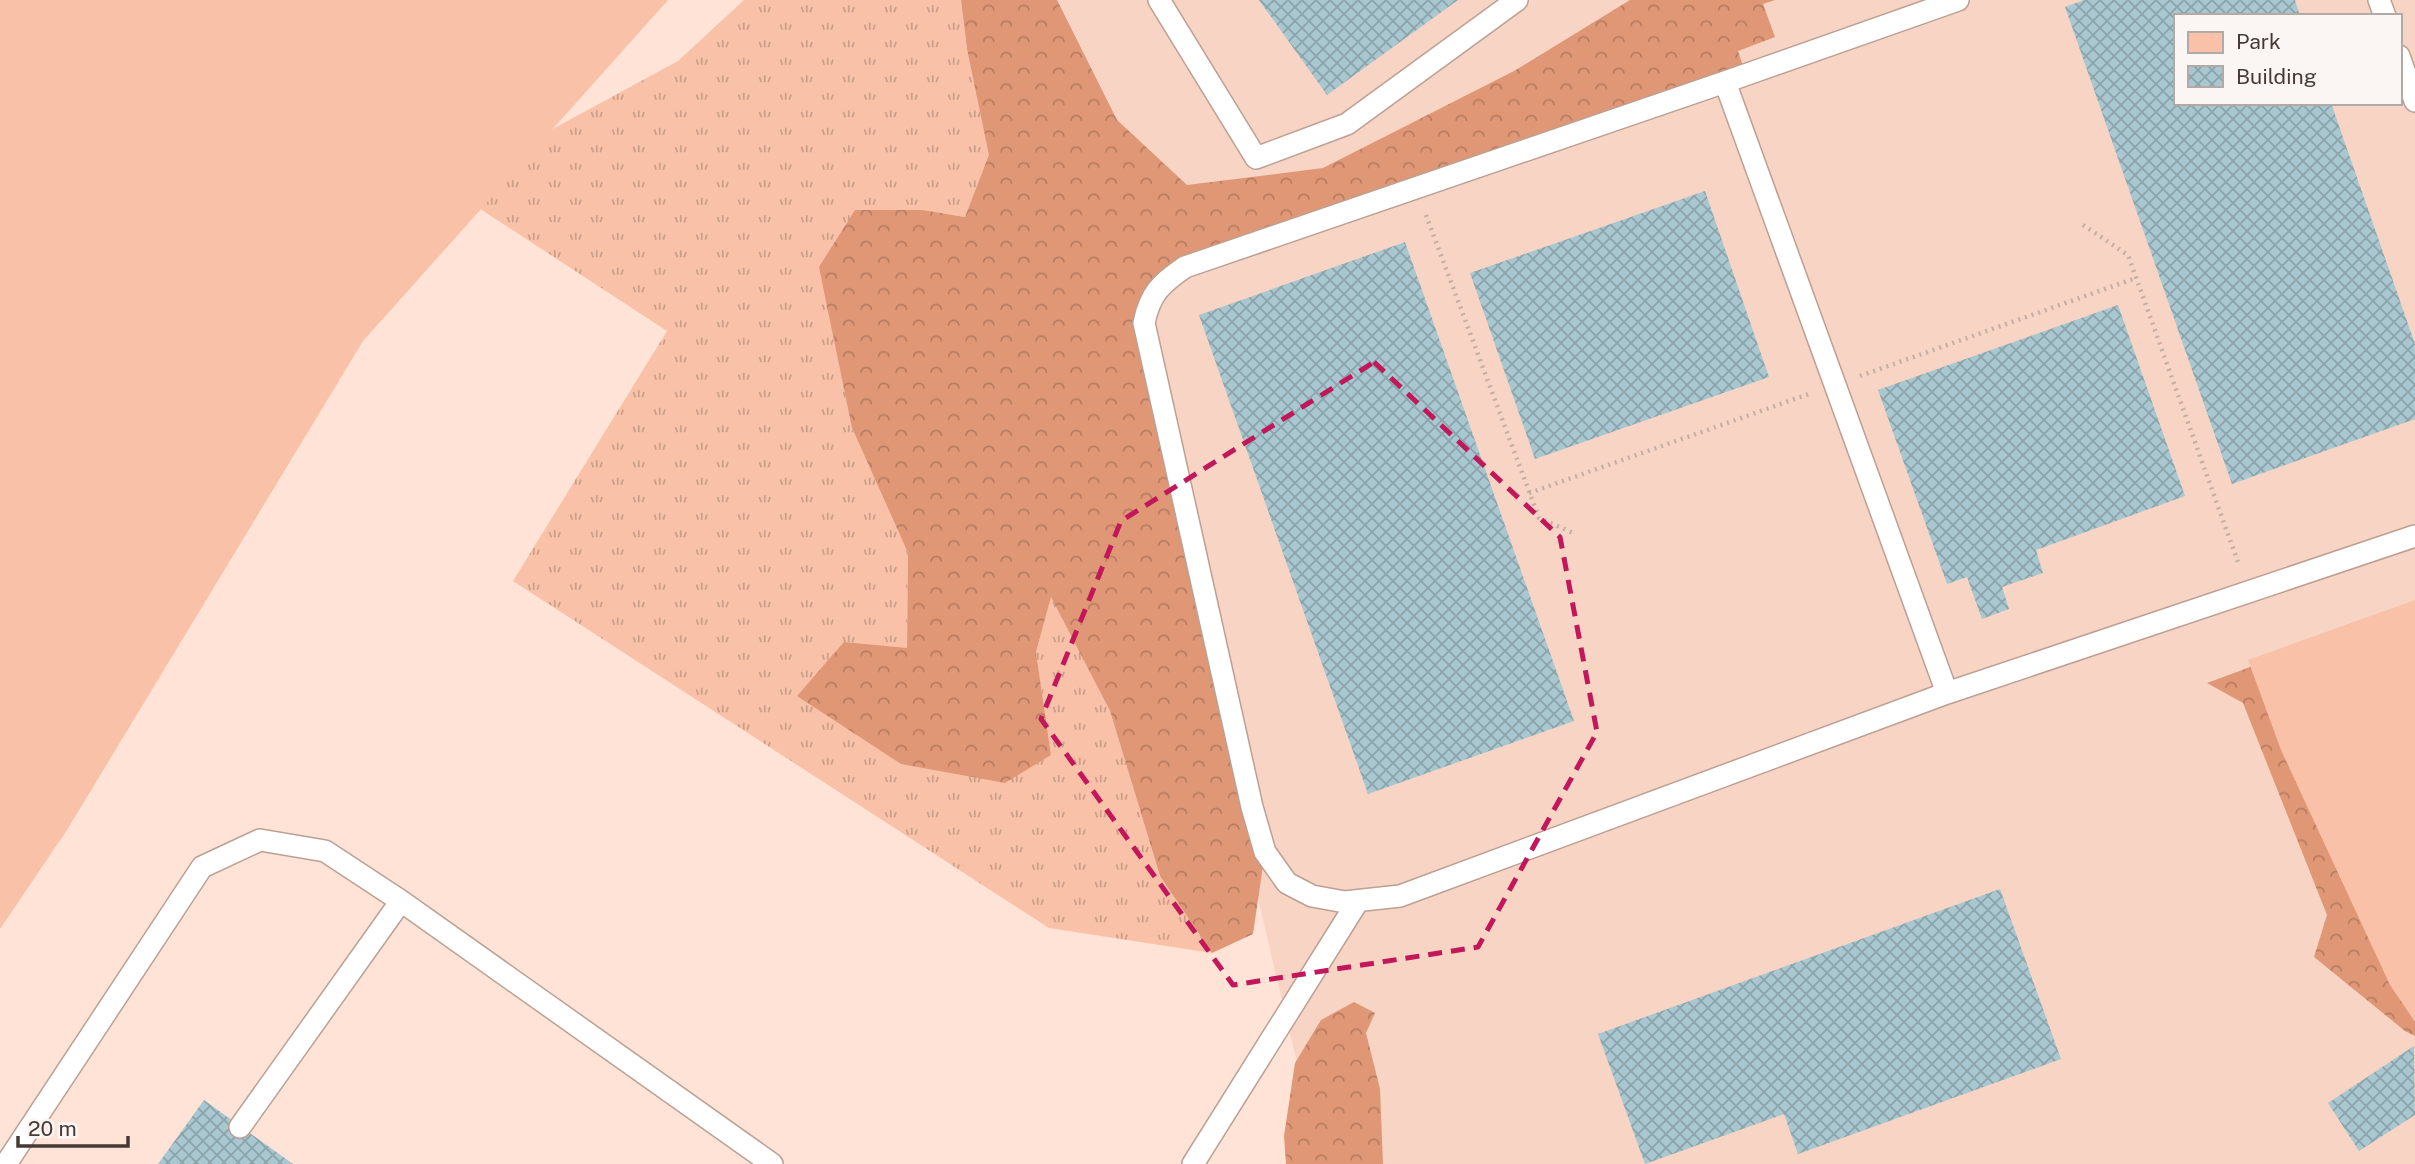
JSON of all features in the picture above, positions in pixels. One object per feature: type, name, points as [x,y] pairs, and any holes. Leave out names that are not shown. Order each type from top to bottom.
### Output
[{"type":"lane","points":[[1159,0],[1256,158],[1347,124],[1517,0]]},
{"type":"lane","points":[[1958,0],[1185,267],[1164,282],[1148,303],[1144,323],[1252,807],[1265,852],[1287,883],[1312,896],[1345,902],[1400,896],[1947,694],[2415,536]]},
{"type":"lane","points":[[2401,62],[2415,101]]},
{"type":"lane","points":[[1725,82],[1947,694]]},
{"type":"lane","points":[[6,1164],[202,867],[260,840],[325,851],[401,901],[772,1164]]},
{"type":"lane","points":[[240,1127],[401,901]]},
{"type":"lane","points":[[1193,1164],[1358,901]]},
{"type":"path","points":[[1416,188],[1539,518],[1573,533]]},
{"type":"path","points":[[2083,225],[2128,256],[2249,592]]},
{"type":"highlighted area","points":[[1374,362],[1560,537],[1597,732],[1478,947],[1233,985],[1041,719],[1121,521]]},
{"type":"shaded area","points":[[1045,0],[2415,0],[2415,1164],[1321,1164]]},
{"type":"green space","points":[[0,0],[668,0],[363,341],[67,830],[0,929]]},
{"type":"green space","points":[[744,0],[961,0],[967,49],[990,155],[965,217],[923,210],[852,428],[908,553],[907,649],[844,642],[1051,755],[1036,652],[1051,596],[1110,711],[1160,876],[1212,953],[1049,928],[513,581],[667,331],[462,197],[492,162],[678,61]]},
{"type":"green space","points":[[961,0],[1057,0],[1117,120],[1187,185],[1323,168],[1514,71],[1630,0],[1775,0],[1763,4],[1775,37],[1738,51],[1746,75],[1185,267],[1148,303],[1265,852],[1253,934],[1212,953],[1160,876],[1110,711],[1051,597],[1036,652],[1051,755],[1005,783],[901,764],[797,696],[844,642],[907,648],[908,553],[852,428],[819,267],[855,210],[923,210],[965,217],[989,155],[967,49]]},
{"type":"green space","points":[[2415,600],[2415,1022],[2390,985],[2281,750],[2248,660]]},
{"type":"green space","points":[[2288,653],[2415,859],[2415,1036],[2405,1031],[2314,957],[2327,915],[2243,703],[2207,683]]},
{"type":"green space","points":[[1354,1002],[1375,1013],[1366,1033],[1380,1089],[1383,1164],[1286,1164],[1284,1136],[1295,1063],[1321,1020]]},
{"type":"building","points":[[1259,0],[1458,0],[1327,95]]},
{"type":"building","points":[[2084,0],[2295,0],[2299,14],[2174,14],[2174,105],[2332,105],[2415,344],[2415,419],[2232,484],[2065,7]]},
{"type":"building","points":[[1705,191],[1769,377],[1535,459],[1470,273]]},
{"type":"building","points":[[1405,242],[1574,721],[1368,794],[1199,315]]},
{"type":"building","points":[[2118,305],[2185,496],[2036,550],[2043,573],[2002,587],[2009,609],[1982,619],[1967,577],[1947,584],[1878,390]]},
{"type":"building","points":[[2000,889],[2061,1059],[1798,1154],[1784,1114],[1645,1164],[1598,1034]]},
{"type":"building","points":[[2414,1046],[2415,1115],[2359,1151],[2328,1103]]},
{"type":"building","points":[[204,1100],[293,1164],[158,1164]]}]
